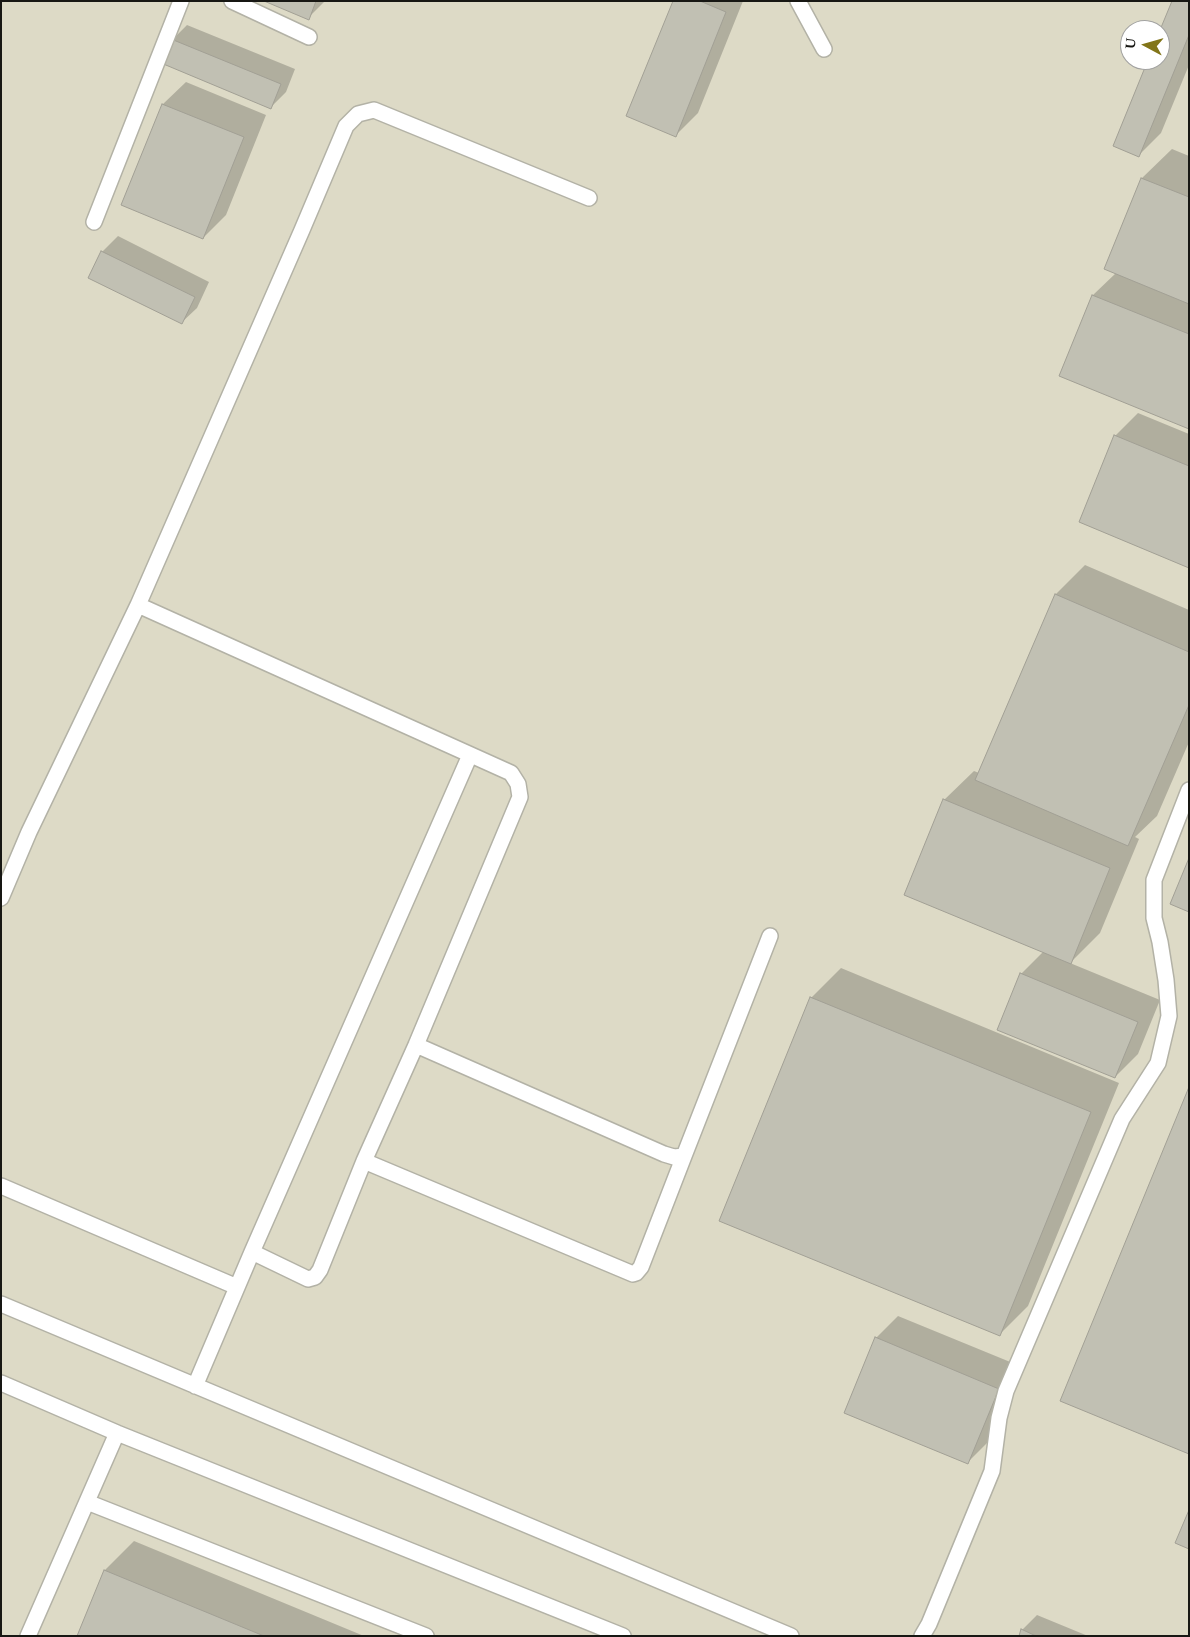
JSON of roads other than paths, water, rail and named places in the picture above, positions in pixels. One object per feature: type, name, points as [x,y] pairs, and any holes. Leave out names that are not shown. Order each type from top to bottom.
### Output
[{"type":"lane","points":[[94,222],[180,1]]},
{"type":"lane","points":[[232,1],[309,37]]},
{"type":"lane","points":[[798,1],[824,49]]},
{"type":"lane","points":[[1,898],[29,832],[138,605],[346,126],[358,114],[374,110],[589,198]]},
{"type":"lane","points":[[138,605],[511,773],[518,784],[520,797],[416,1045],[364,1161],[320,1270],[316,1277],[308,1279],[252,1252]]},
{"type":"lane","points":[[195,1386],[470,755]]},
{"type":"lane","points":[[922,1636],[929,1624],[992,1471],[999,1418],[1006,1391],[1122,1119],[1158,1063],[1168,1016],[1166,980],[1154,918],[1154,880],[1189,790]]},
{"type":"lane","points":[[364,1161],[633,1274],[636,1273],[641,1267],[770,936]]},
{"type":"lane","points":[[416,1045],[664,1154],[674,1157],[684,1156]]},
{"type":"lane","points":[[1,1186],[237,1287]]},
{"type":"lane","points":[[1,1304],[791,1636]]},
{"type":"lane","points":[[1,1383],[116,1433],[623,1636]]},
{"type":"lane","points":[[28,1636],[116,1433]]},
{"type":"lane","points":[[87,1502],[426,1636]]}]
